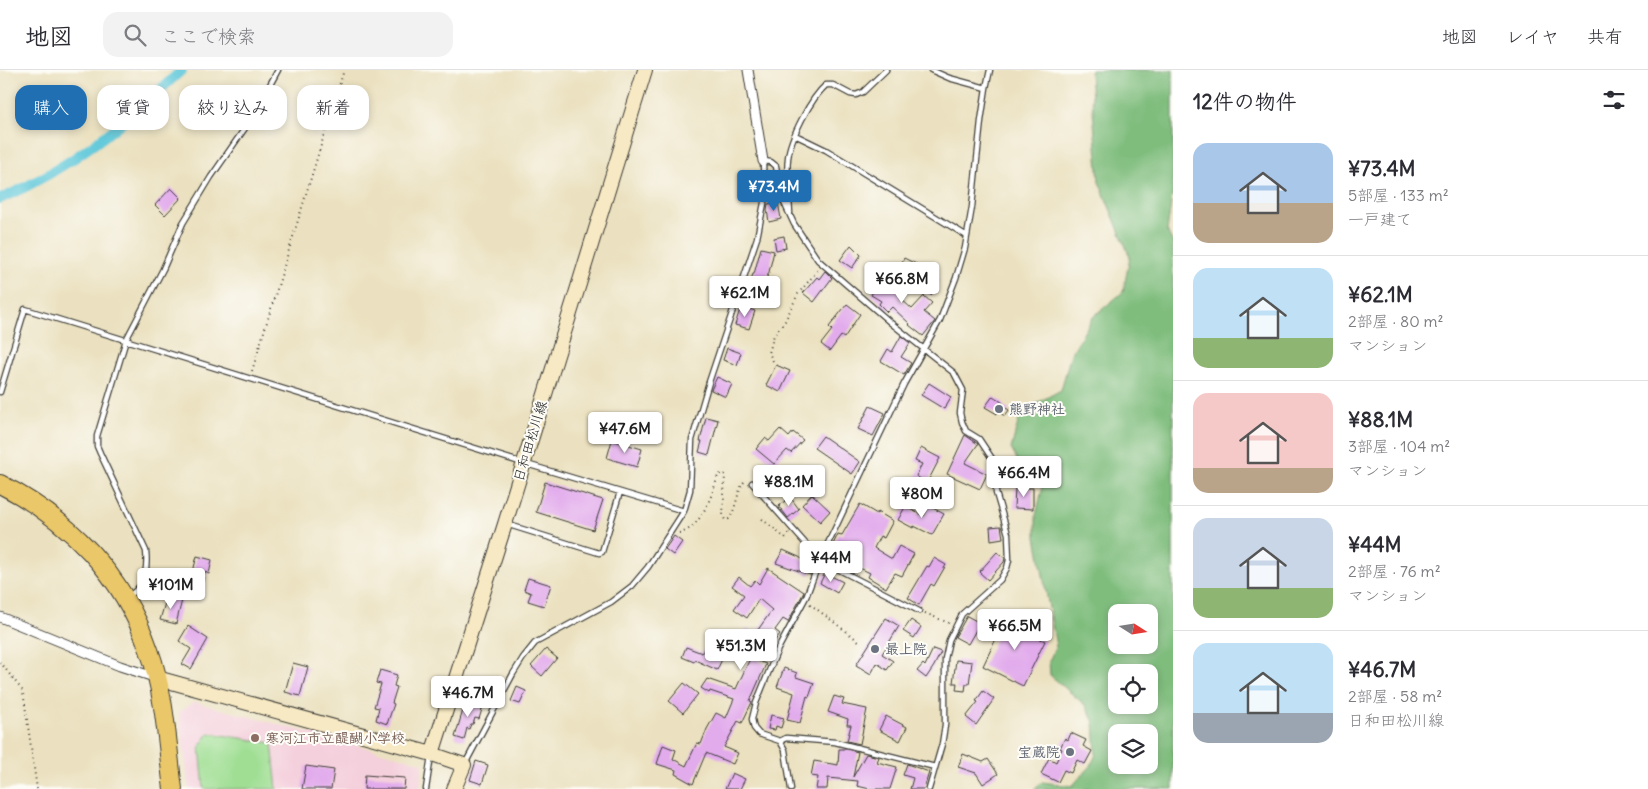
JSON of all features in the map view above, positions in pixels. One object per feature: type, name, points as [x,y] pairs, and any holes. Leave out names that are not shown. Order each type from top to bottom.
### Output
[{"type":"highway","points":[[0,484],[38,505],[65,526],[97,559],[116,584],[134,614],[150,651],[157,678],[173,789]]},
{"type":"main road","name":"日和田松川線","points":[[432,754],[645,70]]},
{"type":"main road","points":[[157,678],[432,754],[464,765],[454,789]]},
{"type":"street","points":[[748,70],[762,161]]},
{"type":"street","points":[[0,617],[120,666],[157,678]]},
{"type":"lane","points":[[124,598],[133,593],[145,577],[147,569],[146,551],[97,446],[98,436],[126,340],[152,291],[187,215],[252,118],[278,70]]},
{"type":"lane","points":[[790,217],[788,158],[790,143],[801,120],[826,85],[833,85],[856,95],[863,92],[886,70]]},
{"type":"lane","points":[[931,70],[949,78],[986,88]]},
{"type":"lane","points":[[791,789],[785,750],[780,741],[759,734],[754,728],[752,719],[756,703],[775,656],[804,600],[820,560],[904,384],[940,320],[956,278],[972,207],[981,121],[990,70]]},
{"type":"lane","points":[[795,135],[826,150],[967,236]]},
{"type":"lane","points":[[464,765],[518,666],[535,644],[611,602],[632,586],[648,567],[684,511],[690,490],[692,440],[709,382],[757,238],[764,203],[762,161],[771,162],[776,166],[780,196],[790,217],[823,264],[923,350],[954,373],[963,390],[960,413],[966,431],[979,440],[996,466],[996,493],[1004,515],[1010,560],[1000,580],[962,614],[949,640],[945,659],[945,725],[929,789]]},
{"type":"lane","points":[[0,392],[25,309],[523,464],[684,511]]},
{"type":"lane","points":[[752,483],[820,560],[919,611]]},
{"type":"lane","points":[[505,524],[599,553],[602,552],[620,492]]},
{"type":"lane","points":[[780,741],[786,738],[836,742],[935,767]]},
{"type":"lane","points":[[426,789],[432,754]]},
{"type":"path","points":[[249,379],[344,70]]},
{"type":"path","points":[[773,361],[769,353],[774,335],[785,321],[801,288],[823,264]]},
{"type":"path","points":[[669,533],[686,532],[692,527],[711,497],[720,474],[723,473],[725,475],[724,520],[729,519],[731,516],[743,482],[746,480],[752,483]]},
{"type":"path","points":[[762,519],[785,538],[793,530]]},
{"type":"path","points":[[804,600],[860,642]]},
{"type":"path","points":[[919,611],[955,626]]},
{"type":"path","points":[[0,662],[22,690],[37,789]]},
{"type":"shaded area","name":"寒河江市立醍醐小学校","points":[[194,702],[423,763],[420,789],[189,789],[179,712]]},
{"type":"green space","points":[[1091,70],[1173,70],[1173,189],[1167,231],[1173,243],[1173,789],[1034,789],[1042,782],[1072,786],[1091,766],[1096,754],[1094,722],[1085,705],[1050,675],[1049,661],[1056,646],[1036,537],[1036,515],[1042,490],[1037,474],[1021,467],[1011,449],[1019,419],[1035,404],[1061,390],[1071,354],[1093,317],[1123,292],[1130,257],[1099,182]]},
{"type":"green space","points":[[209,733],[272,743],[277,789],[204,789],[200,746]]},
{"type":"building","points":[[171,188],[181,198],[165,215],[155,205]]},
{"type":"building","points":[[778,202],[781,219],[769,222],[768,204]]},
{"type":"building","points":[[784,236],[786,248],[776,250],[774,238]]},
{"type":"building","points":[[851,245],[861,255],[852,268],[840,260]]},
{"type":"building","points":[[761,248],[774,251],[769,272],[760,295],[747,291]]},
{"type":"building","points":[[904,258],[922,267],[921,270],[939,280],[931,295],[921,290],[924,284],[898,271]]},
{"type":"building","points":[[878,270],[884,277],[883,280],[903,294],[900,298],[912,309],[924,296],[932,303],[924,312],[935,321],[923,336],[909,325],[892,307],[887,312],[879,304],[881,301],[871,295],[874,290],[868,287]]},
{"type":"building","points":[[825,271],[832,278],[814,302],[803,293]]},
{"type":"building","points":[[847,304],[860,314],[844,338],[841,336],[830,351],[821,344],[832,330],[829,327]]},
{"type":"building","points":[[741,306],[755,311],[749,329],[735,325]]},
{"type":"building","points":[[901,336],[910,343],[901,357],[911,363],[904,375],[881,361],[888,349],[892,352]]},
{"type":"building","points":[[727,348],[741,353],[737,365],[723,360]]},
{"type":"building","points":[[776,365],[790,371],[780,392],[766,385]]},
{"type":"building","points":[[717,377],[732,384],[726,397],[711,390]]},
{"type":"building","points":[[929,383],[951,397],[944,409],[921,395]]},
{"type":"building","points":[[993,396],[1009,410],[1005,416],[985,407]]},
{"type":"building","points":[[870,406],[885,413],[873,436],[858,429]]},
{"type":"building","points":[[706,417],[718,420],[709,455],[699,452]]},
{"type":"building","points":[[780,429],[789,437],[793,432],[803,440],[791,453],[787,450],[774,464],[756,449],[765,438],[769,441]]},
{"type":"building","points":[[965,435],[978,444],[965,463],[987,474],[980,489],[947,474]]},
{"type":"building","points":[[823,436],[860,462],[852,474],[814,448]]},
{"type":"building","points":[[612,440],[642,449],[637,467],[607,458]]},
{"type":"building","points":[[921,448],[940,458],[927,483],[916,476],[922,464],[915,461]]},
{"type":"building","points":[[545,482],[603,500],[593,530],[536,512]]},
{"type":"building","points":[[1015,488],[1033,488],[1033,509],[1014,508]]},
{"type":"building","points":[[812,494],[830,511],[820,522],[802,505]]},
{"type":"building","points":[[790,497],[799,509],[788,518],[779,506]]},
{"type":"building","points":[[860,504],[893,521],[884,538],[880,536],[874,548],[892,559],[899,546],[914,554],[902,576],[895,573],[886,588],[868,577],[870,573],[829,553],[838,534],[842,535]]},
{"type":"building","points":[[929,506],[944,514],[932,535],[898,520],[905,507],[924,516]]},
{"type":"building","points":[[1001,526],[1003,538],[991,540],[990,527]]},
{"type":"building","points":[[674,536],[682,542],[673,555],[665,549]]},
{"type":"building","points":[[783,550],[813,566],[810,575],[776,563]]},
{"type":"building","points":[[997,552],[1005,558],[1004,562],[988,580],[979,572]]},
{"type":"building","points":[[197,556],[212,560],[209,574],[205,572],[201,590],[189,587]]},
{"type":"building","points":[[934,558],[946,565],[934,586],[931,584],[919,605],[908,598],[927,566],[929,567]]},
{"type":"building","points":[[768,568],[804,592],[788,622],[783,619],[775,630],[780,634],[773,643],[770,641],[758,661],[766,664],[750,701],[752,702],[742,723],[738,721],[724,747],[738,753],[733,764],[706,753],[693,784],[675,774],[676,770],[657,764],[663,745],[676,750],[673,759],[686,766],[697,743],[701,744],[716,713],[726,718],[734,699],[710,691],[709,693],[701,688],[707,679],[736,689],[753,652],[738,642],[747,629],[755,634],[772,610],[759,599],[747,618],[734,609],[744,595],[732,586],[739,577],[750,586],[755,580],[759,584]]},
{"type":"building","points":[[825,573],[843,582],[837,593],[820,583]]},
{"type":"building","points":[[528,578],[551,585],[544,606],[528,601],[531,593],[524,590]]},
{"type":"building","points":[[167,596],[182,600],[176,624],[160,620]]},
{"type":"building","points":[[1023,612],[1036,617],[1029,634],[1045,641],[1023,686],[983,666],[1004,622],[1017,628]]},
{"type":"building","points":[[967,616],[980,623],[968,644],[955,637]]},
{"type":"building","points":[[886,618],[899,626],[882,654],[893,661],[887,670],[877,663],[871,674],[856,665]]},
{"type":"building","points":[[911,620],[921,627],[914,638],[903,631]]},
{"type":"building","points":[[188,626],[208,639],[191,669],[182,664],[191,649],[179,641]]},
{"type":"building","points":[[711,633],[730,642],[717,670],[695,660],[694,662],[682,657],[686,647],[702,653]]},
{"type":"building","points":[[546,649],[557,658],[542,676],[531,666]]},
{"type":"building","points":[[933,649],[941,652],[926,678],[917,671],[923,664],[925,666]]},
{"type":"building","points":[[956,660],[972,662],[969,684],[966,684],[965,691],[956,690],[957,683],[953,683]]},
{"type":"building","points":[[293,663],[308,667],[300,696],[285,692]]},
{"type":"building","points":[[784,668],[797,673],[796,677],[814,683],[809,697],[807,696],[800,723],[787,720],[794,693],[777,687]]},
{"type":"building","points":[[380,670],[397,675],[394,686],[397,687],[392,703],[394,704],[387,724],[376,720],[379,708],[374,707],[381,684],[376,683]]},
{"type":"building","points":[[684,683],[698,694],[683,713],[669,701]]},
{"type":"building","points":[[517,687],[526,691],[520,704],[511,701]]},
{"type":"building","points":[[983,691],[994,699],[976,725],[966,717],[978,702],[976,701]]},
{"type":"building","points":[[834,696],[844,699],[842,704],[867,709],[860,744],[847,741],[851,725],[847,725],[848,719],[828,712]]},
{"type":"building","points":[[466,700],[483,706],[479,719],[475,718],[469,729],[467,728],[464,740],[455,737]]},
{"type":"building","points":[[771,715],[784,718],[781,728],[776,726],[775,730],[768,729]]},
{"type":"building","points":[[886,716],[907,727],[900,741],[879,730]]},
{"type":"building","points":[[1071,733],[1086,740],[1083,746],[1092,751],[1085,764],[1077,760],[1071,773],[1064,770],[1058,782],[1041,774],[1049,758],[1056,762],[1065,738],[1068,740]]},
{"type":"building","points":[[839,749],[858,752],[853,777],[866,754],[879,757],[877,762],[897,767],[890,789],[870,789],[857,786],[858,781],[828,778],[827,789],[816,789],[818,777],[811,776],[814,761],[838,765]]},
{"type":"building","points":[[963,754],[983,762],[988,759],[998,774],[983,784],[976,773],[958,767]]},
{"type":"building","points":[[476,761],[488,765],[482,784],[470,780]]},
{"type":"building","points":[[907,764],[929,772],[924,789],[910,789],[913,778],[903,775]]},
{"type":"building","points":[[306,766],[334,770],[331,789],[302,789]]},
{"type":"building","points":[[732,773],[745,779],[740,789],[725,789]]},
{"type":"building","points":[[365,775],[405,778],[404,789],[364,789]]},
{"type":"waterway","points":[[0,199],[51,173],[97,142],[140,108],[182,70]]},
{"type":"place","name":"熊野神社","points":[[999,409]]},
{"type":"place","name":"最上院","points":[[875,649]]},
{"type":"place","name":"寒河江市立醍醐小学校","points":[[255,738]]},
{"type":"place","name":"宝蔵院","points":[[1070,752]]}]
